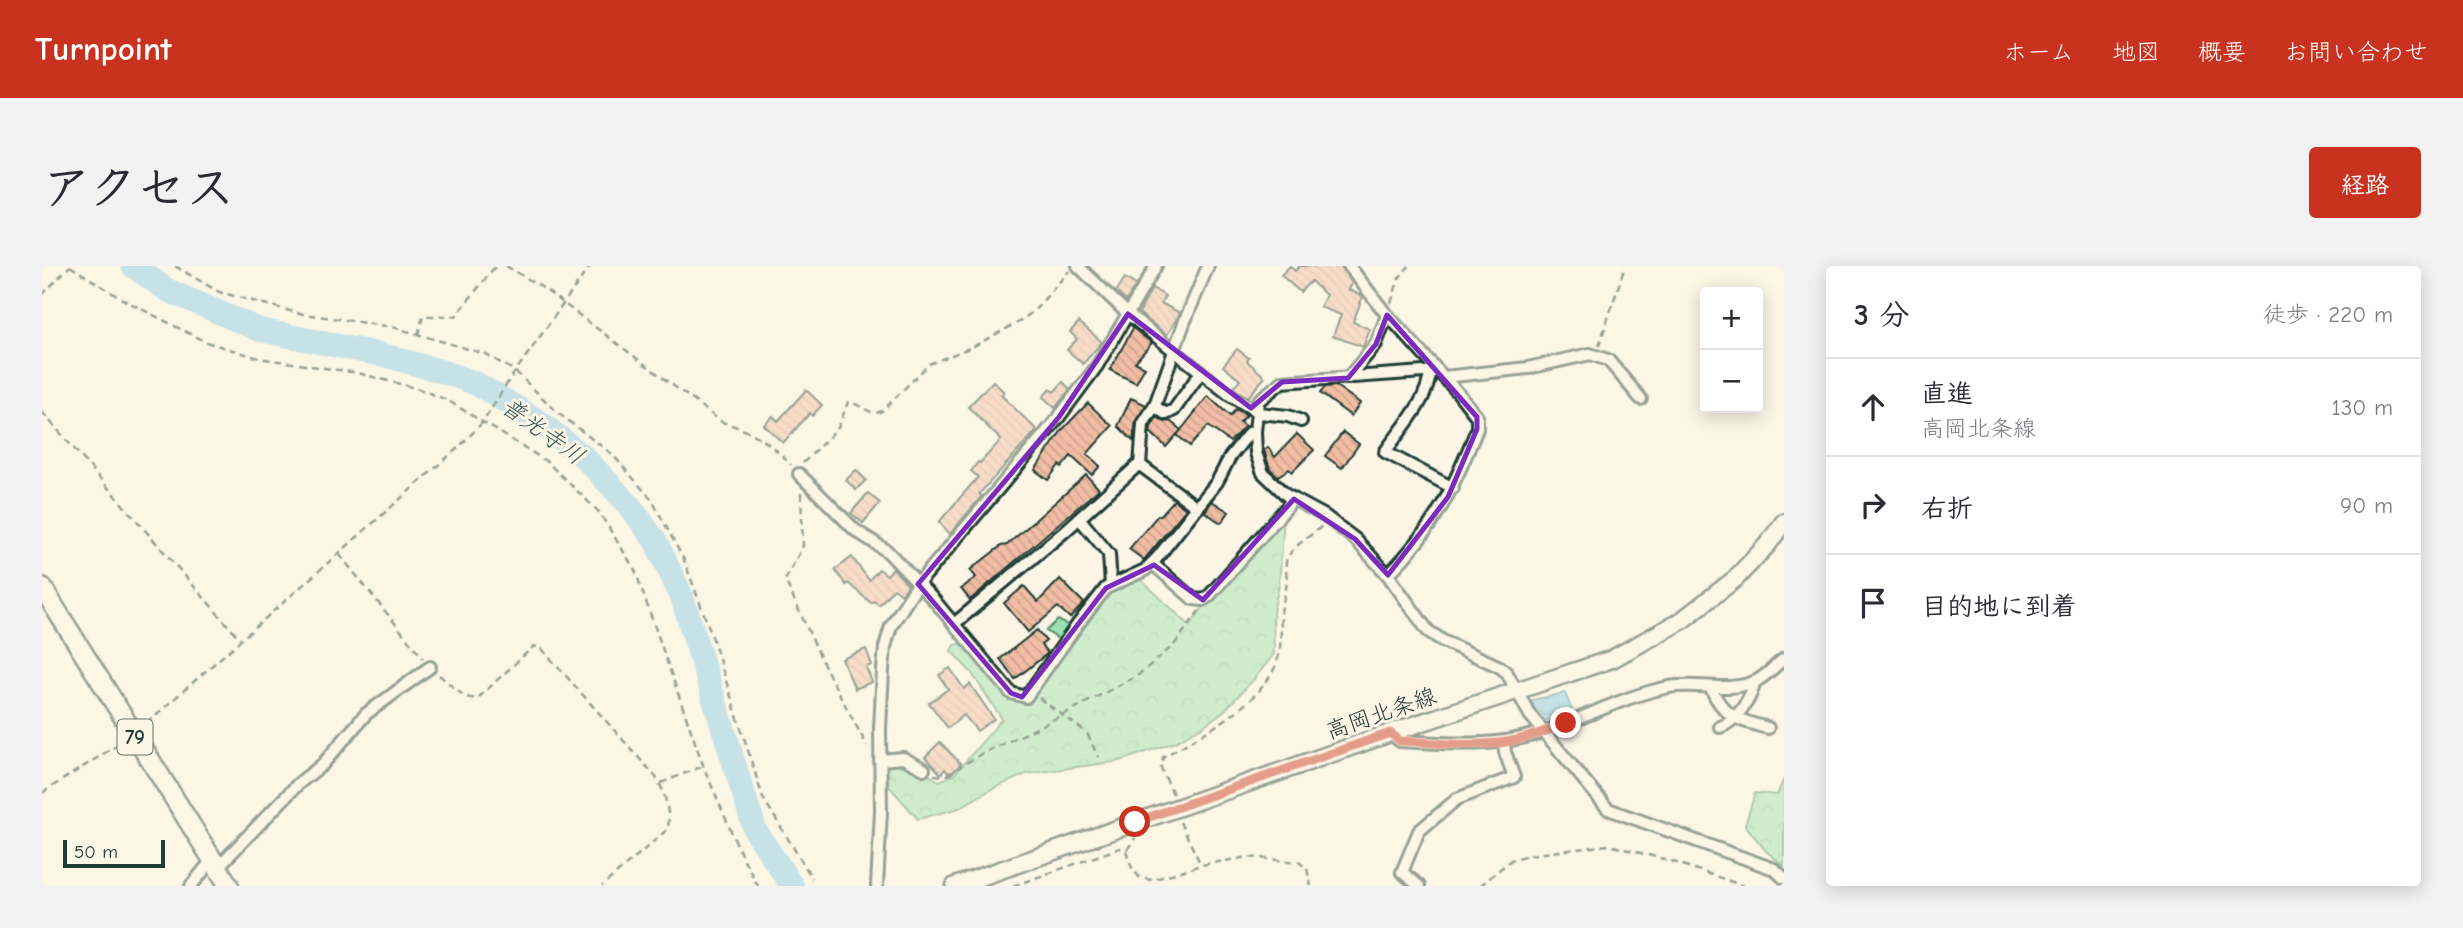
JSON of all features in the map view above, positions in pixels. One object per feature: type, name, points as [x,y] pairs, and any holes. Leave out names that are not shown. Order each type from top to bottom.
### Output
[{"type":"main road","name":"高岡北条線","points":[[955,886],[1390,733],[1612,659],[1681,621],[1735,579],[1768,544],[1784,522]]},
{"type":"main road","name":"79","points":[[42,587],[229,886]]},
{"type":"street","points":[[1076,266],[1128,314],[1231,396],[1255,411],[1288,416],[1301,421]]},
{"type":"street","points":[[877,886],[885,647],[891,626],[918,584],[1059,417],[1097,366],[1156,266]]},
{"type":"street","points":[[954,624],[1140,465],[1143,424],[1154,406],[1208,266]]},
{"type":"street","points":[[1349,266],[1387,315],[1477,417],[1477,429],[1453,488],[1430,527],[1388,575]]},
{"type":"street","points":[[1348,378],[1376,344],[1387,315]]},
{"type":"street","points":[[1641,399],[1608,360],[1590,354],[1491,373],[1437,373],[1282,382],[1258,401],[1255,411],[1256,453],[1263,472],[1292,498],[1330,520],[1388,575],[1428,631],[1507,673],[1530,715],[1608,809],[1774,869],[1784,878]]},
{"type":"street","points":[[1154,406],[1166,414],[1174,410],[1201,372]]},
{"type":"street","points":[[1437,373],[1385,452],[1453,488]]},
{"type":"street","points":[[799,474],[855,530],[887,551],[954,624],[1011,693],[1026,697],[1106,588],[1144,570],[1152,563],[1198,508],[1249,432],[1255,432]]},
{"type":"street","points":[[1140,465],[1198,508]]},
{"type":"street","points":[[1152,563],[1194,599],[1205,599],[1292,498]]},
{"type":"street","points":[[1079,518],[1109,554],[1111,586]]},
{"type":"street","points":[[1390,733],[1400,741],[1479,745],[1504,742],[1544,732],[1592,712],[1669,687],[1711,688],[1754,682],[1784,659]]},
{"type":"street","points":[[191,886],[299,783],[322,765],[366,714],[430,667]]},
{"type":"street","points":[[1720,727],[1734,718],[1754,687],[1754,682]]},
{"type":"street","points":[[1711,688],[1722,708],[1734,718],[1768,728]]},
{"type":"street","points":[[1419,886],[1402,872],[1419,831],[1457,799],[1514,776],[1504,742]]},
{"type":"street","points":[[880,760],[904,758],[924,769]]},
{"type":"path","points":[[42,295],[70,266],[122,299],[206,342],[259,358],[358,373],[419,389],[447,400],[484,420],[546,461],[599,512],[635,570],[703,766],[741,854],[758,886]]},
{"type":"path","points":[[175,266],[219,292],[299,313],[393,327],[485,354],[515,372],[558,413],[612,454],[652,500],[684,560],[711,633],[763,798],[812,878]]},
{"type":"path","points":[[418,335],[423,316],[456,316],[493,269],[499,266]]},
{"type":"path","points":[[506,266],[543,288],[722,422],[752,432],[772,445],[795,470],[838,428],[848,402],[853,401],[870,412],[882,411],[929,364],[972,347],[1034,311],[1076,266]]},
{"type":"path","points":[[42,793],[134,735],[459,447],[484,420],[590,266]]},
{"type":"path","points":[[1387,315],[1399,278],[1409,266]]},
{"type":"path","points":[[1596,355],[1625,266],[1619,266]]},
{"type":"path","points":[[42,412],[241,639]]},
{"type":"path","points":[[799,474],[803,546],[785,580],[825,667],[873,757],[880,760]]},
{"type":"path","points":[[1201,866],[1161,768],[1163,757],[1193,742],[1224,721],[1252,697],[1275,668],[1282,645],[1281,614],[1289,555],[1330,520]]},
{"type":"path","points":[[339,555],[430,667],[465,697],[477,699],[534,646],[542,649],[660,783],[669,818],[668,829],[602,886]]},
{"type":"path","points":[[924,769],[938,777],[945,776],[981,754],[1137,676],[1174,645],[1205,599]]},
{"type":"path","points":[[1030,692],[1087,733],[1098,757]]},
{"type":"path","points":[[660,783],[703,766]]},
{"type":"path","points":[[1480,886],[1511,860],[1528,855],[1609,845],[1671,860],[1744,886]]},
{"type":"path","points":[[1013,886],[1120,848],[1126,851],[1132,868],[1140,878],[1152,880],[1201,866],[1248,857],[1299,862],[1307,869],[1311,886]]},
{"type":"highlighted area","points":[[1128,314],[1251,408],[1282,382],[1348,378],[1376,344],[1387,315],[1477,417],[1477,429],[1448,497],[1388,575],[1355,539],[1294,499],[1203,600],[1154,565],[1106,588],[1022,697],[1011,693],[918,584],[1059,417]]},
{"type":"green space","points":[[1284,518],[1279,585],[1273,612],[1274,654],[1225,710],[1202,727],[1175,742],[1120,761],[1026,774],[959,808],[918,819],[889,786],[887,765],[903,760],[939,781],[954,775],[1002,719],[971,672],[951,651],[954,645],[963,643],[1001,688],[1013,699],[1025,701],[1066,644],[1046,631],[1058,620],[1077,630],[1109,589],[1139,578],[1190,626],[1207,602]]},
{"type":"green space","points":[[1784,779],[1784,866],[1766,851],[1745,825],[1755,793],[1777,795]]},
{"type":"water","points":[[1565,693],[1573,713],[1551,720],[1536,715],[1532,700]]},
{"type":"building","points":[[1290,266],[1295,271],[1300,266],[1341,266],[1352,283],[1349,290],[1363,296],[1353,322],[1370,329],[1363,347],[1333,336],[1341,315],[1320,307],[1326,295],[1311,281],[1300,292],[1281,275]]},
{"type":"building","points":[[1125,278],[1136,285],[1126,301],[1116,292]]},
{"type":"building","points":[[1152,288],[1165,296],[1161,303],[1180,313],[1167,335],[1139,313]]},
{"type":"building","points":[[1079,322],[1102,342],[1083,364],[1067,350],[1077,339],[1070,332]]},
{"type":"building","points":[[1133,328],[1152,343],[1135,362],[1145,367],[1136,383],[1110,370]]},
{"type":"building","points":[[1237,349],[1249,358],[1247,361],[1265,377],[1248,397],[1233,388],[1240,380],[1223,366]]},
{"type":"building","points":[[993,381],[1004,392],[1001,395],[1037,430],[979,494],[982,496],[950,534],[939,522],[978,477],[971,471],[1001,440],[968,407]]},
{"type":"building","points":[[1063,382],[1070,389],[1055,408],[1043,397],[1050,389],[1054,392]]},
{"type":"building","points":[[1336,386],[1360,403],[1351,416],[1320,393],[1325,387]]},
{"type":"building","points":[[806,390],[822,405],[812,416],[810,413],[783,443],[764,425],[773,416],[778,421]]},
{"type":"building","points":[[1208,396],[1230,416],[1236,409],[1247,415],[1240,422],[1245,426],[1230,442],[1208,426],[1190,446],[1177,435]]},
{"type":"building","points":[[1131,398],[1146,405],[1136,420],[1133,441],[1118,426]]},
{"type":"building","points":[[1088,403],[1112,426],[1087,454],[1100,466],[1092,475],[1071,456],[1062,467],[1059,465],[1048,480],[1035,470],[1062,430]]},
{"type":"building","points":[[1157,417],[1165,422],[1170,421],[1181,430],[1166,447],[1150,432]]},
{"type":"building","points":[[1343,432],[1359,444],[1342,468],[1325,456]]},
{"type":"building","points":[[1297,434],[1314,450],[1292,472],[1289,469],[1278,476],[1270,469],[1264,450],[1268,447],[1275,457]]},
{"type":"building","points":[[856,470],[866,480],[856,490],[846,480]]},
{"type":"building","points":[[1086,475],[1099,489],[970,600],[961,589],[976,577],[970,570],[1001,546],[1007,545]]},
{"type":"building","points":[[868,493],[880,503],[863,523],[851,513]]},
{"type":"building","points":[[1174,500],[1186,509],[1144,560],[1129,549]]},
{"type":"building","points":[[1212,501],[1229,512],[1221,523],[1205,512]]},
{"type":"building","points":[[852,557],[869,580],[879,569],[887,575],[893,568],[908,585],[902,594],[894,588],[879,605],[874,601],[871,603],[848,583],[846,585],[835,570]]},
{"type":"building","points":[[1060,579],[1084,603],[1070,618],[1058,607],[1028,632],[1004,603],[1024,586],[1038,602]]},
{"type":"building","points":[[1037,630],[1046,641],[1041,645],[1048,653],[1015,679],[1000,659]]},
{"type":"building","points":[[866,649],[872,665],[866,667],[872,682],[855,689],[842,659]]},
{"type":"building","points":[[950,668],[964,689],[970,684],[994,719],[977,731],[964,715],[948,728],[929,703],[948,689],[939,675]]},
{"type":"building","points":[[940,742],[961,764],[950,775],[945,769],[941,774],[925,757]]},
{"type":"waterway","name":"普光寺川","points":[[133,266],[167,290],[260,330],[387,356],[477,384],[537,420],[584,457],[630,506],[656,542],[682,597],[755,830],[792,886]]},
{"type":"route","points":[[1135,822],[1390,733],[1400,741],[1479,745],[1535,735],[1566,723]]}]
